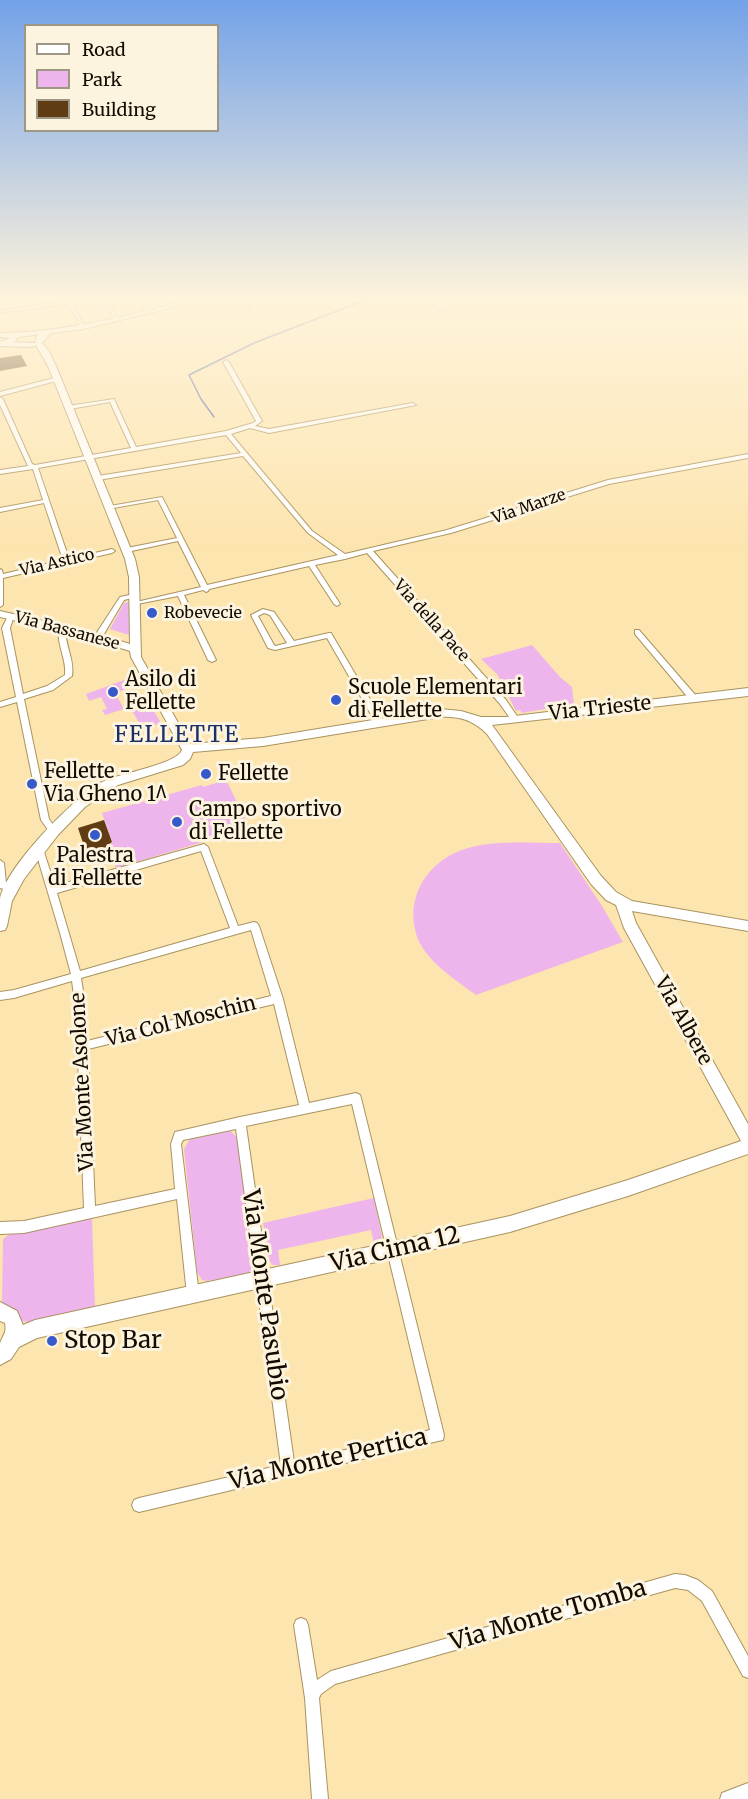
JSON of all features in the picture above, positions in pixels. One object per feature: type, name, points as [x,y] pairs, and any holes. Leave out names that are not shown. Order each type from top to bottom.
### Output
[{"type":"street","points":[[0,394],[40,383]]},
{"type":"street","points":[[60,383],[133,568],[135,649],[143,671],[180,732],[187,752]]},
{"type":"street","points":[[0,472],[227,433],[250,426],[259,421],[241,383]]},
{"type":"street","points":[[0,399],[30,465],[33,466],[66,561]]},
{"type":"street","points":[[70,407],[111,400],[134,449]]},
{"type":"street","points":[[250,426],[269,431],[413,405]]},
{"type":"street","points":[[227,433],[310,532],[345,557]]},
{"type":"street","points":[[98,478],[244,454]]},
{"type":"street","name":"Via Marze","points":[[134,600],[181,596],[450,532],[608,482],[748,456]]},
{"type":"street","points":[[110,508],[159,498],[206,590]]},
{"type":"street","points":[[0,510],[46,501]]},
{"type":"street","points":[[127,550],[180,539]]},
{"type":"street","name":"Via Astico","points":[[1,574],[112,551]]},
{"type":"street","name":"Via della Pace","points":[[369,551],[482,677],[510,720]]},
{"type":"street","points":[[312,565],[337,604]]},
{"type":"street","points":[[1,574],[6,628],[45,820],[54,832]]},
{"type":"street","points":[[181,596],[212,660]]},
{"type":"street","points":[[98,637],[122,598],[134,600]]},
{"type":"street","name":"Via Bassanese","points":[[6,611],[62,633],[98,637],[135,649]]},
{"type":"street","points":[[291,644],[272,613],[263,611],[254,615],[271,646],[275,648],[291,644],[327,631],[380,723]]},
{"type":"street","name":"Via Trieste","points":[[637,632],[694,699]]},
{"type":"street","points":[[0,705],[50,688],[68,676],[69,669],[62,633]]},
{"type":"street","name":"Via Trieste","points":[[480,721],[510,720],[748,692]]},
{"type":"street","points":[[187,752],[440,713],[467,716],[480,721],[491,730],[590,873],[607,893],[622,902],[645,909],[748,926]]},
{"type":"street","name":"Via Trieste","points":[[491,730],[510,720]]},
{"type":"street","points":[[180,732],[194,740],[218,746]]},
{"type":"street","points":[[0,926],[11,888],[39,849],[84,800],[122,779],[179,762],[187,752],[218,746],[233,746]]},
{"type":"street","points":[[51,891],[204,847],[235,930]]},
{"type":"street","name":"Via Monte Asolone","points":[[39,849],[76,976],[83,1046],[90,1212]]},
{"type":"street","points":[[0,863],[2,885],[11,888]]},
{"type":"street","name":"Via Albere","points":[[622,902],[629,924],[748,1139]]},
{"type":"street","points":[[0,996],[254,926],[278,999],[305,1108]]},
{"type":"street","name":"Via Col Moschin","points":[[83,1046],[278,999]]},
{"type":"street","points":[[193,1295],[176,1144],[182,1133],[356,1098],[394,1251]]},
{"type":"street","name":"Via Monte Pasubio","points":[[240,1122],[288,1469]]},
{"type":"street","name":"Via Cima 12","points":[[6,1319],[35,1329],[510,1224],[628,1188],[748,1146]]},
{"type":"street","points":[[0,1228],[24,1227],[181,1193]]},
{"type":"street","name":"Via Monte Pertica","points":[[139,1505],[438,1435],[394,1251]]},
{"type":"street","points":[[1,1356],[6,1319]]},
{"type":"street","name":"Via Monte Tomba","points":[[312,1698],[316,1689],[331,1678],[675,1581],[687,1581],[697,1586],[707,1596],[748,1671]]},
{"type":"street","points":[[301,1625],[312,1698],[320,1799]]},
{"type":"street","points":[[728,1799],[748,1791]]},
{"type":"green space","points":[[128,602],[129,635],[110,629],[124,603]]},
{"type":"green space","points":[[532,645],[572,687],[574,704],[522,713],[520,710],[516,711],[497,674],[481,659]]},
{"type":"green space","points":[[127,679],[134,683],[130,684],[132,687],[115,693],[124,709],[105,715],[102,710],[107,709],[101,697],[89,701],[86,694]]},
{"type":"green space","points":[[150,705],[161,723],[143,729],[132,711]]},
{"type":"green space","name":"Campo sportivo di Fellette","points":[[226,780],[250,828],[116,868],[109,844],[112,842],[102,813]]},
{"type":"green space","points":[[502,843],[560,843],[623,942],[476,995],[438,966],[421,945],[415,930],[413,914],[415,899],[421,886],[440,862],[468,848]]},
{"type":"green space","points":[[230,1130],[237,1138],[255,1266],[249,1273],[207,1281],[202,1280],[197,1272],[184,1149],[191,1137]]},
{"type":"green space","points":[[374,1198],[382,1237],[380,1242],[374,1244],[371,1230],[278,1250],[280,1265],[273,1265],[270,1262],[263,1223]]},
{"type":"green space","points":[[92,1217],[95,1309],[30,1323],[20,1320],[14,1311],[2,1302],[3,1239],[11,1233]]},
{"type":"building","name":"Palestra di Fellette","points":[[104,820],[112,842],[109,844],[110,848],[87,855],[78,828]]},
{"type":"waterway","points":[[193,383],[214,417]]},
{"type":"place","name":"Robevecie","points":[[152,613]]},
{"type":"place","name":"Asilo di Fellette","points":[[113,692]]},
{"type":"place","name":"Scuole Elementari di Fellette","points":[[336,700]]},
{"type":"place","name":"Fellette","points":[[206,774]]},
{"type":"place","name":"Fellette - Via Gheno 1^","points":[[32,784]]},
{"type":"place","name":"Campo sportivo di Fellette","points":[[177,822]]},
{"type":"place","name":"Palestra di Fellette","points":[[95,835]]},
{"type":"place","name":"Stop Bar","points":[[52,1341]]},
{"type":"district","name":"FELLETTE","points":[[177,736]]}]
